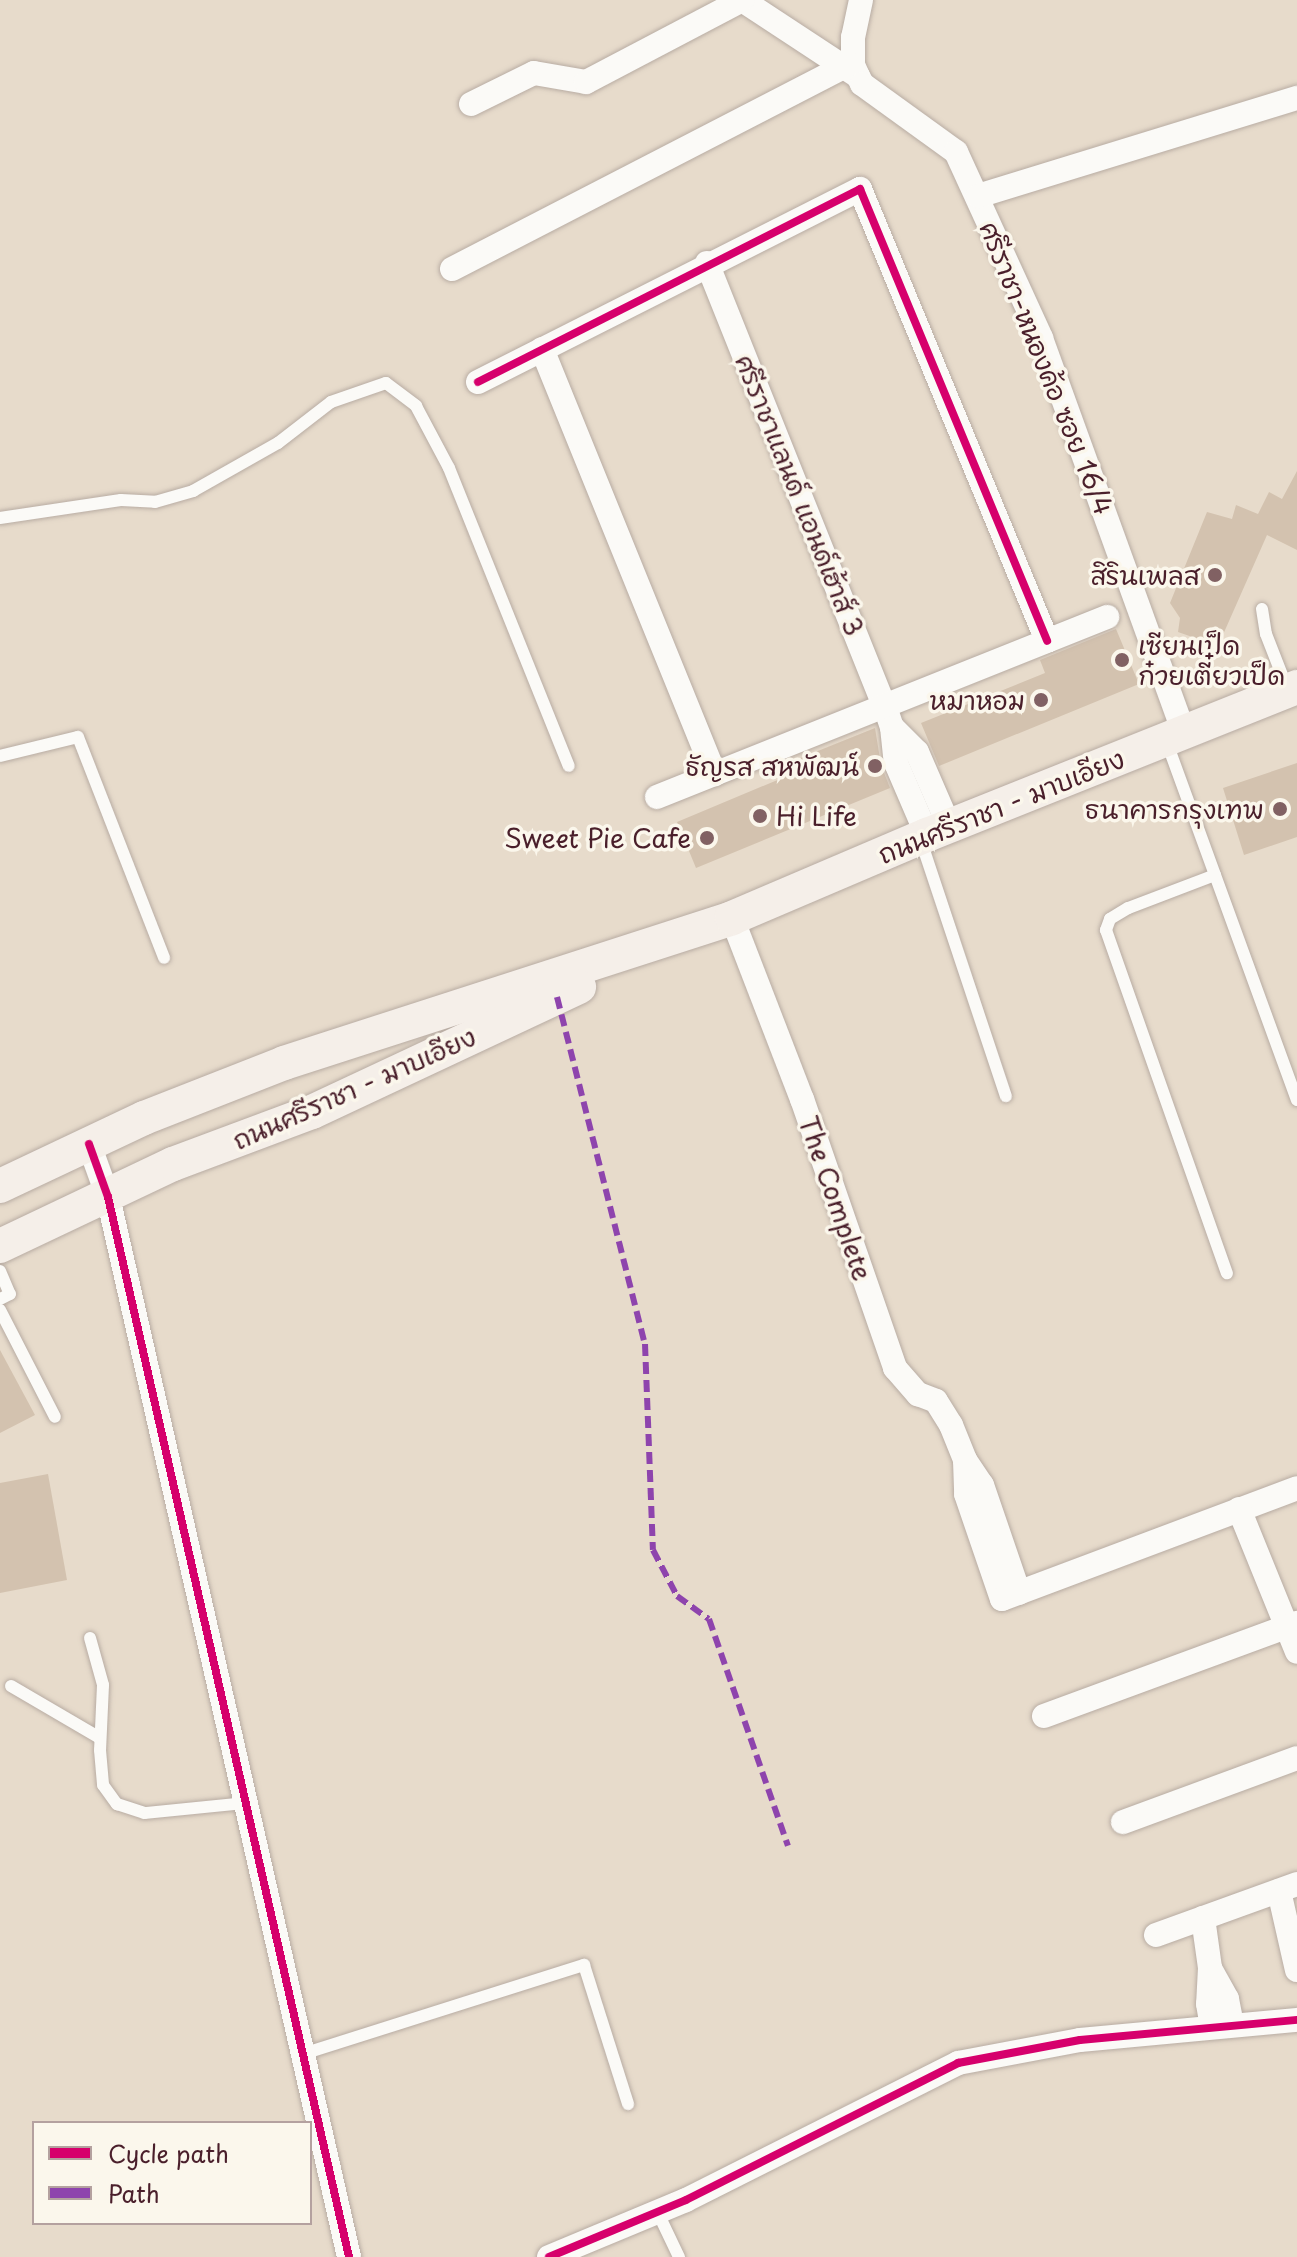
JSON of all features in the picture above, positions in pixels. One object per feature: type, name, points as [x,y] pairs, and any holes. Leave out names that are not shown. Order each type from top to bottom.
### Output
[{"type":"main road","name":"ถนนศรีราชา - มาบเอียง","points":[[0,1246],[173,1164],[312,1112],[719,922],[1293,689]]},
{"type":"main road","name":"ถนนศรีราชา - มาบเอียง","points":[[2,1179],[284,1063],[719,922]]},
{"type":"main road","points":[[144,1118],[130,1142],[129,1151],[135,1161],[148,1165],[173,1164]]},
{"type":"street","name":"ศรีราชา-หนองค้อ ซอย 16/4","points":[[742,0],[851,72],[862,84],[956,152],[1041,338],[1175,736]]},
{"type":"street","points":[[471,104],[534,73],[586,82],[742,0]]},
{"type":"street","points":[[452,269],[851,72],[853,37],[861,0]]},
{"type":"street","points":[[978,196],[1297,98]]},
{"type":"street","points":[[478,382],[707,263],[860,189],[1047,641]]},
{"type":"street","name":"ศรีราชาแลนด์ แอนด์เฮ้าส์ 3","points":[[707,263],[888,717],[917,752],[932,833]]},
{"type":"street","points":[[542,349],[715,774]]},
{"type":"street","points":[[657,797],[715,774],[888,717],[1047,641],[1107,617]]},
{"type":"street","name":"The Complete","points":[[719,922],[802,1099],[895,1368],[918,1394],[936,1401],[951,1425],[965,1460],[982,1485],[1010,1596],[1297,1488]]},
{"type":"street","points":[[89,1144],[108,1197],[349,2257]]},
{"type":"street","points":[[1239,1509],[1292,1624],[1297,1652]]},
{"type":"street","points":[[1044,1716],[1292,1624]]},
{"type":"street","points":[[1123,1822],[1297,1758]]},
{"type":"street","points":[[1156,1935],[1288,1888],[1297,1970]]},
{"type":"street","points":[[1203,1918],[1210,1968],[1208,2004],[1222,2026]]},
{"type":"street","points":[[549,2257],[658,2213],[958,2063],[1080,2040],[1297,2020]]},
{"type":"lane","points":[[0,518],[121,500],[155,502],[193,491],[278,443],[331,402],[386,383],[416,406],[449,468],[569,766]]},
{"type":"lane","points":[[1262,609],[1266,634],[1293,689]]},
{"type":"lane","points":[[1175,736],[1215,875],[1297,1100]]},
{"type":"lane","points":[[0,756],[78,737],[164,958]]},
{"type":"lane","points":[[932,833],[1006,1096]]},
{"type":"lane","points":[[1215,875],[1128,908],[1110,919],[1106,930],[1227,1273]]},
{"type":"lane","points":[[0,1271],[10,1294],[0,1299]]},
{"type":"lane","points":[[0,1310],[55,1417]]},
{"type":"lane","points":[[90,1638],[103,1685],[100,1738],[103,1785],[117,1804],[145,1813],[246,1803]]},
{"type":"lane","points":[[11,1686],[100,1738]]},
{"type":"lane","points":[[303,2054],[584,1965],[628,2104]]},
{"type":"lane","points":[[658,2213],[679,2257]]},
{"type":"building","name":"สิรินเพลส","points":[[1297,471],[1297,550],[1267,535],[1218,646],[1178,632],[1180,618],[1170,603],[1207,512],[1232,519],[1236,505],[1258,514],[1269,492],[1282,499]]},
{"type":"building","points":[[1116,629],[1139,684],[939,766],[921,723],[1045,673],[1040,660]]},
{"type":"building","points":[[875,728],[881,765],[890,788],[696,868],[677,822],[787,776],[783,765]]},
{"type":"building","points":[[1297,763],[1297,837],[1244,855],[1223,788]]},
{"type":"building","points":[[0,1350],[35,1415],[0,1433]]},
{"type":"building","points":[[48,1474],[67,1580],[0,1593],[0,1483]]},
{"type":"marked path","points":[[557,997],[645,1344],[653,1550],[677,1596],[709,1619],[788,1846]]},
{"type":"cycle path","points":[[478,382],[860,189],[1047,641]]},
{"type":"cycle path","points":[[89,1144],[108,1197],[349,2257]]},
{"type":"cycle path","points":[[549,2257],[686,2200],[958,2063],[1080,2040],[1297,2020]]},
{"type":"place","name":"สิรินเพลส","points":[[1215,575]]},
{"type":"place","name":"เซียนเป็ด ก๋วยเตี๋ยวเป็ด","points":[[1122,660]]},
{"type":"place","name":"หมาหอม","points":[[1041,700]]},
{"type":"place","name":"ธัญรส สหพัฒน์","points":[[875,766]]},
{"type":"place","name":"ธนาคารกรุงเทพ","points":[[1280,809]]},
{"type":"place","name":"Hi Life","points":[[760,816]]},
{"type":"place","name":"Sweet Pie Cafe","points":[[707,838]]}]
